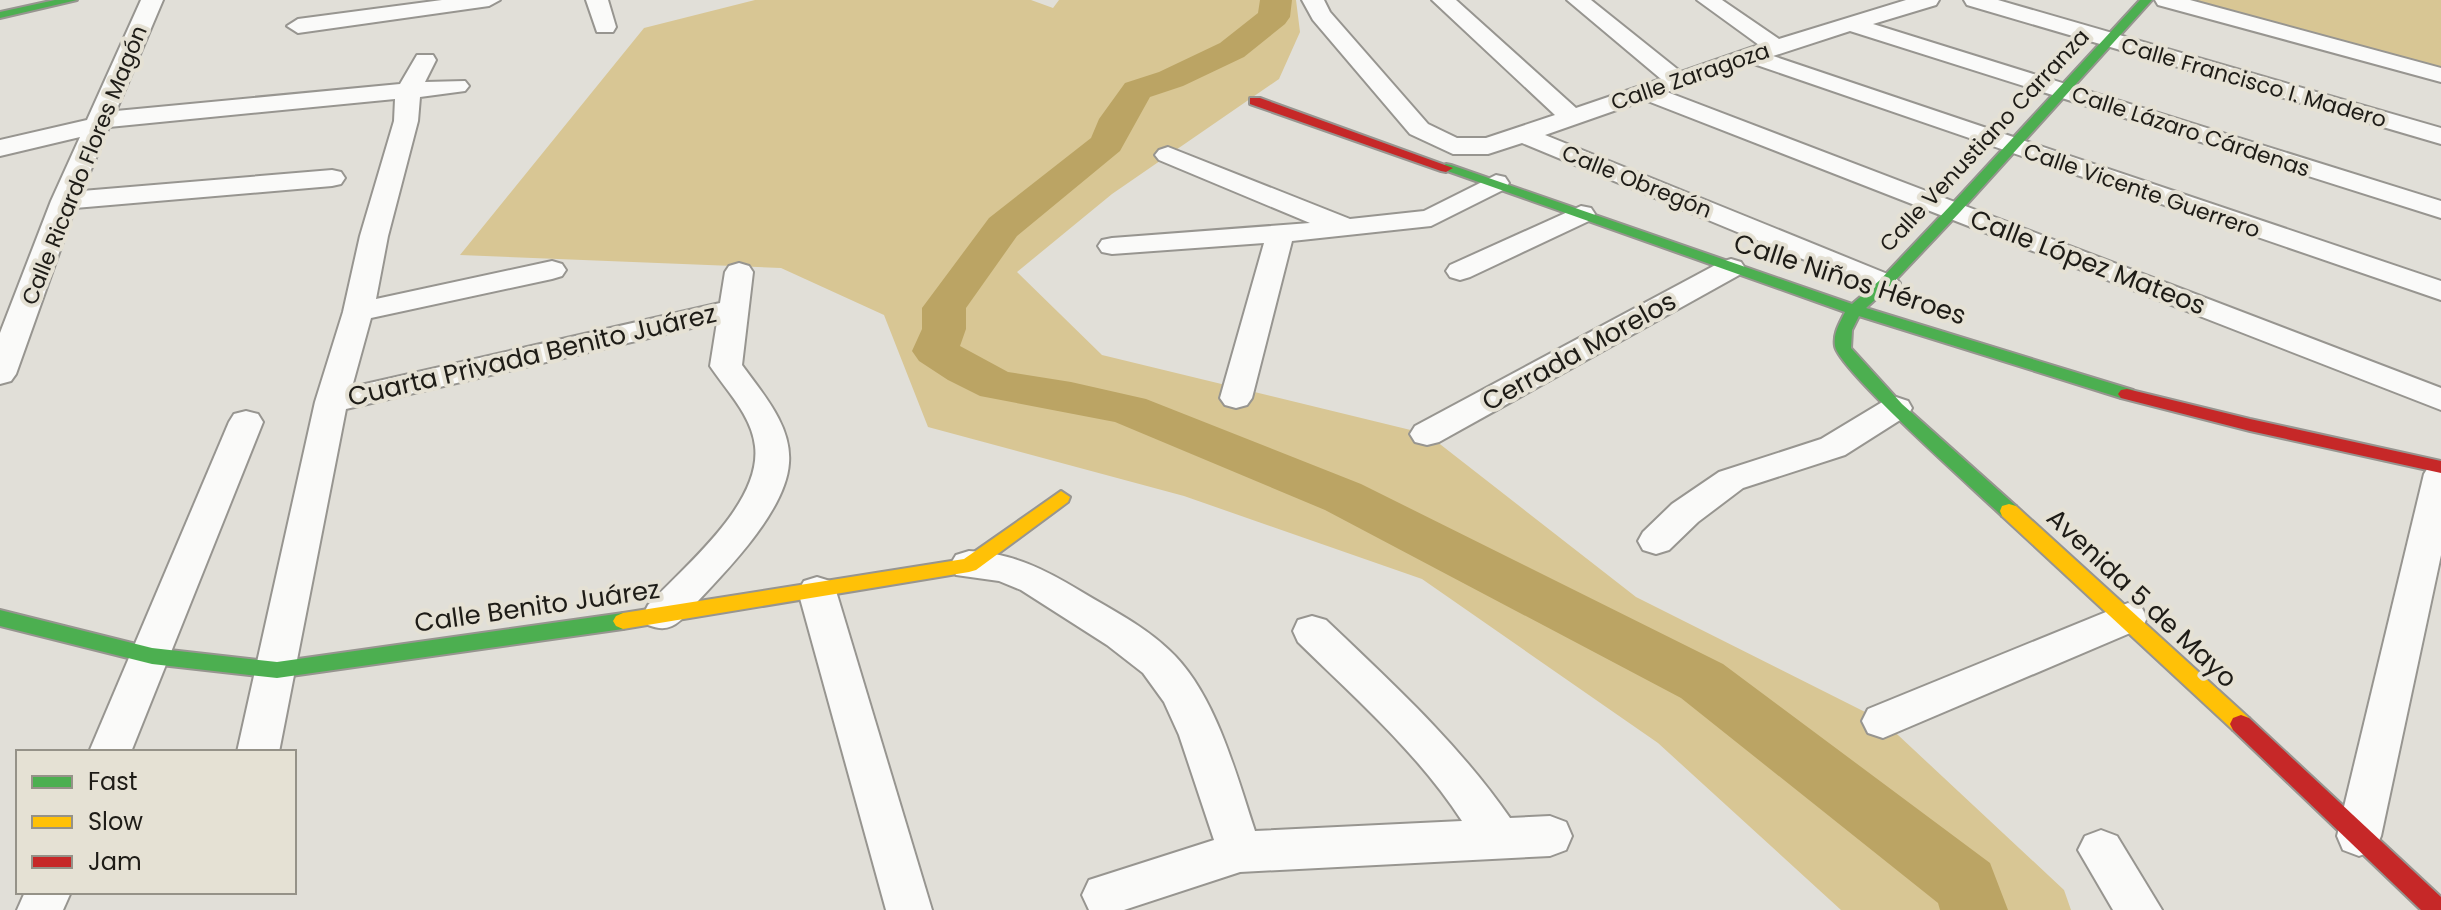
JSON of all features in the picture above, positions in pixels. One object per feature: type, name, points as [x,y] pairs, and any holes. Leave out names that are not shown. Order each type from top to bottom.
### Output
[{"type":"street","points":[[0,15],[71,0]]},
{"type":"street","name":"Calle Ricardo Flores Magón","points":[[0,374],[64,201],[152,0]]},
{"type":"street","points":[[298,26],[489,0]]},
{"type":"street","points":[[597,0],[605,27]]},
{"type":"street","name":"Calle Zaragoza","points":[[1313,0],[1321,15],[1419,129],[1453,146],[1488,146],[1764,51],[1853,12],[1879,15],[1928,0]]},
{"type":"street","points":[[1443,0],[1572,117]]},
{"type":"street","points":[[1578,0],[1678,81]]},
{"type":"street","name":"Calle Vicente Guerrero","points":[[1708,0],[1764,51],[2012,146],[2441,291]]},
{"type":"street","name":"Calle Francisco I. Madero","points":[[1975,0],[2441,136]]},
{"type":"street","name":"Calle Venustiano Carranza","points":[[1869,296],[1955,209],[2146,0]]},
{"type":"street","points":[[2166,0],[2441,75]]},
{"type":"street","name":"Calle Lázaro Cárdenas","points":[[1853,12],[2062,90],[2441,210]]},
{"type":"street","points":[[258,750],[331,402],[358,312],[374,236],[406,121],[408,91],[425,60]]},
{"type":"street","points":[[0,148],[98,123],[457,86]]},
{"type":"street","name":"Calle López Mateos","points":[[1645,92],[1955,209],[2441,400]]},
{"type":"street","name":"Calle Niños Héroes","points":[[1255,101],[1496,183],[1731,268],[1869,296],[2135,396],[2277,432],[2441,467]]},
{"type":"street","name":"Calle Obregón","points":[[1522,134],[1869,296]]},
{"type":"street","points":[[1168,155],[1348,228]]},
{"type":"street","points":[[64,201],[332,178]]},
{"type":"street","points":[[1112,246],[1280,234],[1431,218],[1496,183]]},
{"type":"street","points":[[1460,271],[1581,214]]},
{"type":"street","points":[[1236,398],[1280,234]]},
{"type":"street","name":"Cerrada Morelos","points":[[1427,434],[1731,268]]},
{"type":"street","points":[[358,312],[552,270]]},
{"type":"street","name":"Cuarta Privada Benito Juárez","points":[[662,615],[730,541],[769,483],[773,448],[760,415],[726,366],[739,272]]},
{"type":"street","name":"Avenida 5 de Mayo","points":[[1869,296],[1844,330],[1843,349],[1896,408],[2128,618],[2438,910]]},
{"type":"street","name":"Cuarta Privada Benito Juárez","points":[[331,402],[734,309]]},
{"type":"street","points":[[1656,541],[1685,513],[1731,480],[1833,447],[1896,408]]},
{"type":"street","points":[[111,750],[246,422]]},
{"type":"street","points":[[2359,836],[2441,474]]},
{"type":"street","name":"Calle Benito Juárez","points":[[0,618],[152,656],[277,670],[662,615],[969,565],[1061,497]]},
{"type":"street","points":[[969,565],[997,565],[1022,573],[1116,631],[1164,670],[1193,720],[1240,852]]},
{"type":"street","points":[[817,591],[909,910]]},
{"type":"street","points":[[1883,721],[2128,618]]},
{"type":"street","points":[[1312,631],[1396,712],[1463,786],[1498,838]]},
{"type":"street","points":[[1105,895],[1240,852],[1550,836]]},
{"type":"street","points":[[2101,850],[2139,910]]},
{"type":"shaded area","points":[[755,0],[1031,0],[1053,8],[1059,0],[1296,0],[1300,32],[1279,79],[1112,194],[1017,272],[1102,355],[1427,434],[1636,597],[1883,721],[2064,890],[2071,910],[1841,910],[1658,743],[1422,579],[1184,496],[928,427],[884,315],[781,268],[460,255],[644,28]]},
{"type":"shaded area","points":[[2167,0],[2441,0],[2441,75]]},
{"type":"waterway","points":[[1276,0],[1274,17],[1232,50],[1171,79],[1137,90],[1117,119],[1107,143],[1003,227],[944,308],[944,329],[935,351],[964,370],[997,385],[1129,410],[1343,497],[1702,681],[1966,885],[1974,910]]},
{"type":"traffic: fast","points":[[0,15],[71,0]]},
{"type":"traffic: fast","points":[[2009,511],[1896,408],[1843,349],[1844,330],[1854,310],[1885,283],[1955,209],[2146,0]]},
{"type":"traffic: fast","points":[[1446,168],[1804,294],[2127,394]]},
{"type":"traffic: fast","points":[[0,618],[152,656],[277,670],[623,621]]},
{"type":"traffic: slow","points":[[623,621],[969,565],[1061,497]]},
{"type":"traffic: slow","points":[[2009,511],[2241,724]]},
{"type":"traffic: jam","points":[[1255,101],[1446,168]]},
{"type":"traffic: jam","points":[[2127,394],[2441,467]]},
{"type":"traffic: jam","points":[[2241,724],[2438,910]]}]
